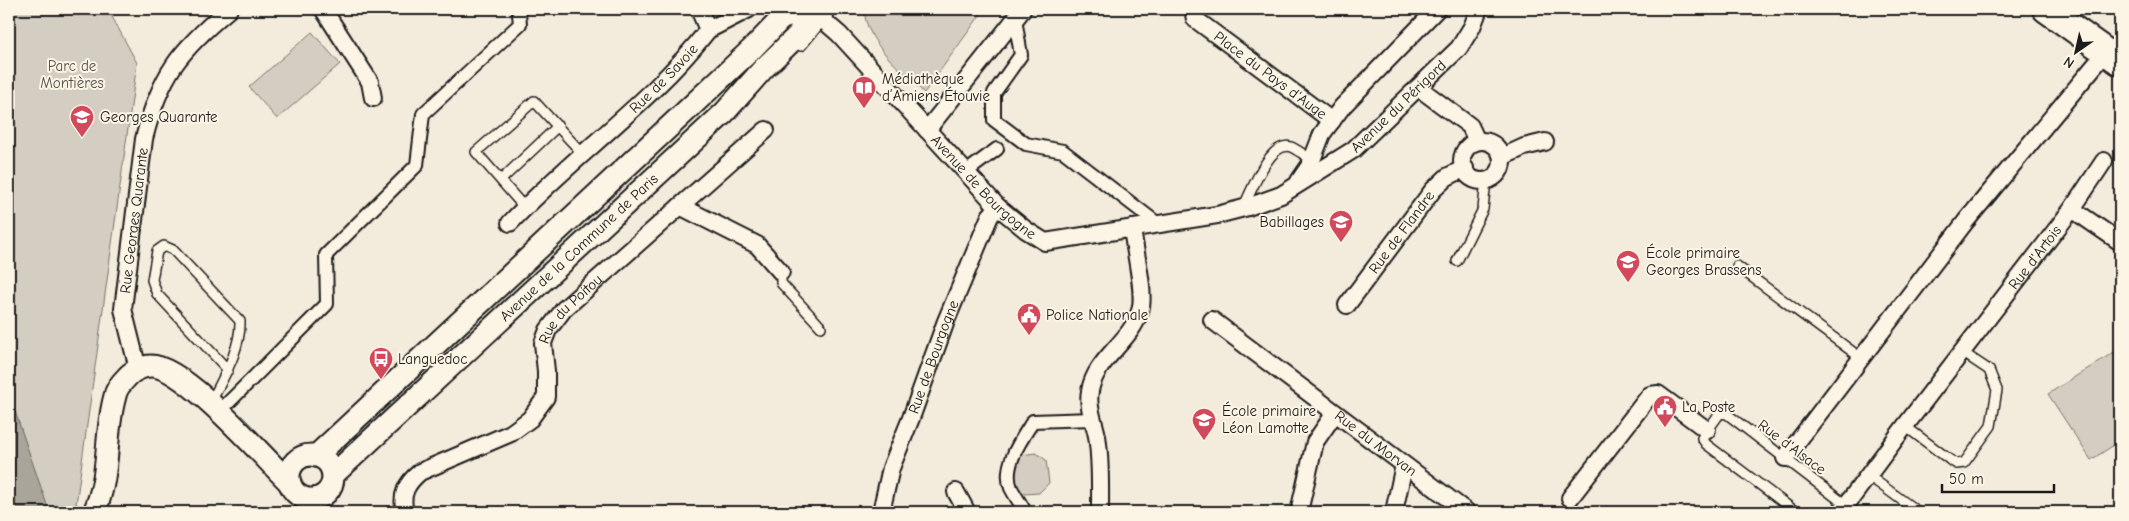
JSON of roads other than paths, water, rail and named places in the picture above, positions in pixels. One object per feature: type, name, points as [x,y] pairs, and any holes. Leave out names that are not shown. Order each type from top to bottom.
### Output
[{"type":"main road","points":[[2046,9],[2113,57]]},
{"type":"street","name":"Rue Georges Quarante","points":[[138,369],[125,326],[123,302],[133,214],[147,126],[164,80],[178,58],[229,9]]},
{"type":"street","points":[[323,9],[370,82],[373,98]]},
{"type":"street","points":[[215,407],[327,304],[326,255],[417,165],[423,114],[520,24],[519,14],[521,9]]},
{"type":"street","name":"Rue de Savoie","points":[[510,223],[524,207],[582,153],[655,90],[690,53],[708,30],[699,9]]},
{"type":"street","points":[[708,30],[748,9]]},
{"type":"street","name":"Place du Pays d'Auge","points":[[1198,9],[1194,14],[1195,19],[1332,121]]},
{"type":"street","name":"Avenue du Périgord","points":[[1297,184],[1312,159],[1322,134],[1342,107],[1437,9]]},
{"type":"street","name":"Avenue du Périgord","points":[[1132,228],[1217,215],[1281,195],[1353,150],[1459,48],[1472,27],[1479,9]]},
{"type":"street","name":"Avenue de la Commune de Paris","points":[[310,456],[691,107],[784,14],[816,11]]},
{"type":"street","name":"Avenue de la Commune de Paris","points":[[330,493],[724,113],[763,68],[799,34],[816,11]]},
{"type":"street","name":"Avenue de Bourgogne","points":[[816,11],[998,207],[1026,230],[1045,242],[1132,228]]},
{"type":"street","points":[[927,130],[1019,14]]},
{"type":"street","points":[[1019,14],[1021,55],[994,93],[994,120],[1026,144],[1063,151],[1158,224]]},
{"type":"street","points":[[1785,458],[1966,221],[2113,57]]},
{"type":"street","points":[[1419,88],[1470,126],[1477,141]]},
{"type":"street","name":"Rue du Poitou","points":[[405,512],[403,504],[404,493],[409,481],[420,472],[510,433],[530,419],[546,397],[543,343],[548,330],[564,309],[766,130]]},
{"type":"street","points":[[1486,140],[1492,144],[1502,157],[1501,168],[1496,176],[1486,180],[1471,177],[1462,161],[1464,154],[1470,146],[1477,141],[1486,140]]},
{"type":"street","points":[[1502,157],[1524,147],[1544,142]]},
{"type":"street","points":[[966,172],[997,149]]},
{"type":"street","name":"Rue d'Artois","points":[[1844,509],[1905,426],[2072,209],[2104,161]]},
{"type":"street","name":"Rue de Flandre","points":[[1346,305],[1433,190],[1447,177],[1465,168]]},
{"type":"street","points":[[680,206],[757,245],[781,272]]},
{"type":"street","name":"Rue de Bourgogne","points":[[881,512],[891,468],[946,320],[990,216],[998,207]]},
{"type":"street","points":[[2072,209],[2120,242]]},
{"type":"street","points":[[1100,512],[1097,435],[1092,419],[1090,392],[1094,377],[1133,326],[1141,311],[1142,297],[1132,228]]},
{"type":"street","name":"Rue du Morvan","points":[[1212,320],[1467,512]]},
{"type":"street","points":[[94,512],[102,488],[115,395],[129,375],[138,369],[151,366],[166,370],[215,407],[302,498],[316,498],[330,493],[326,462],[310,456],[258,451]]},
{"type":"street","points":[[1570,498],[1650,395],[1658,394],[1707,430]]},
{"type":"street","points":[[1299,512],[1315,442],[1335,413]]},
{"type":"street","points":[[1025,512],[1011,487],[1009,474],[1013,457],[1033,421],[1092,419]]},
{"type":"street","points":[[302,498],[289,476],[294,464],[310,456]]},
{"type":"street","points":[[1394,512],[1404,465]]},
{"type":"street","points":[[956,492],[967,512]]},
{"type":"lane","points":[[796,51],[816,11]]},
{"type":"lane","points":[[724,113],[768,79]]},
{"type":"lane","points":[[524,207],[476,152],[534,101],[582,153]]},
{"type":"lane","points":[[501,180],[558,126]]},
{"type":"lane","points":[[1243,208],[1269,157],[1278,148],[1290,147],[1312,159]]},
{"type":"lane","points":[[1457,261],[1483,209],[1486,180]]},
{"type":"lane","points":[[215,407],[228,370],[240,331],[240,321],[173,250],[164,246],[157,251],[152,280],[158,294],[228,370]]},
{"type":"lane","points":[[1737,266],[1862,358]]},
{"type":"lane","points":[[781,272],[781,284],[821,327]]},
{"type":"lane","points":[[1905,426],[1950,460],[1957,464],[1964,463],[1990,426],[1997,390],[1989,370],[1962,352]]},
{"type":"lane","name":"Rue d'Alsace","points":[[1707,430],[1720,413],[1727,414],[1785,458],[1844,509]]},
{"type":"lane","points":[[1707,430],[1702,438],[1706,444],[1796,512]]},
{"type":"lane","points":[[1869,476],[1918,512]]},
{"type":"place","name":"Médiathèque d’Amiens Étouvie","points":[[864,109]]},
{"type":"place","name":"Georges Quarante","points":[[82,138]]},
{"type":"place","name":"Babillages","points":[[1341,243]]},
{"type":"place","name":"École primaire Georges Brassens","points":[[1628,283]]},
{"type":"place","name":"Police Nationale","points":[[1029,336]]},
{"type":"place","name":"Languedoc","points":[[381,380]]},
{"type":"place","name":"La Poste","points":[[1665,428]]},
{"type":"place","name":"École primaire Léon Lamotte","points":[[1204,441]]},
{"type":"park label","name":"Parc de Montières","points":[[72,74]]}]
